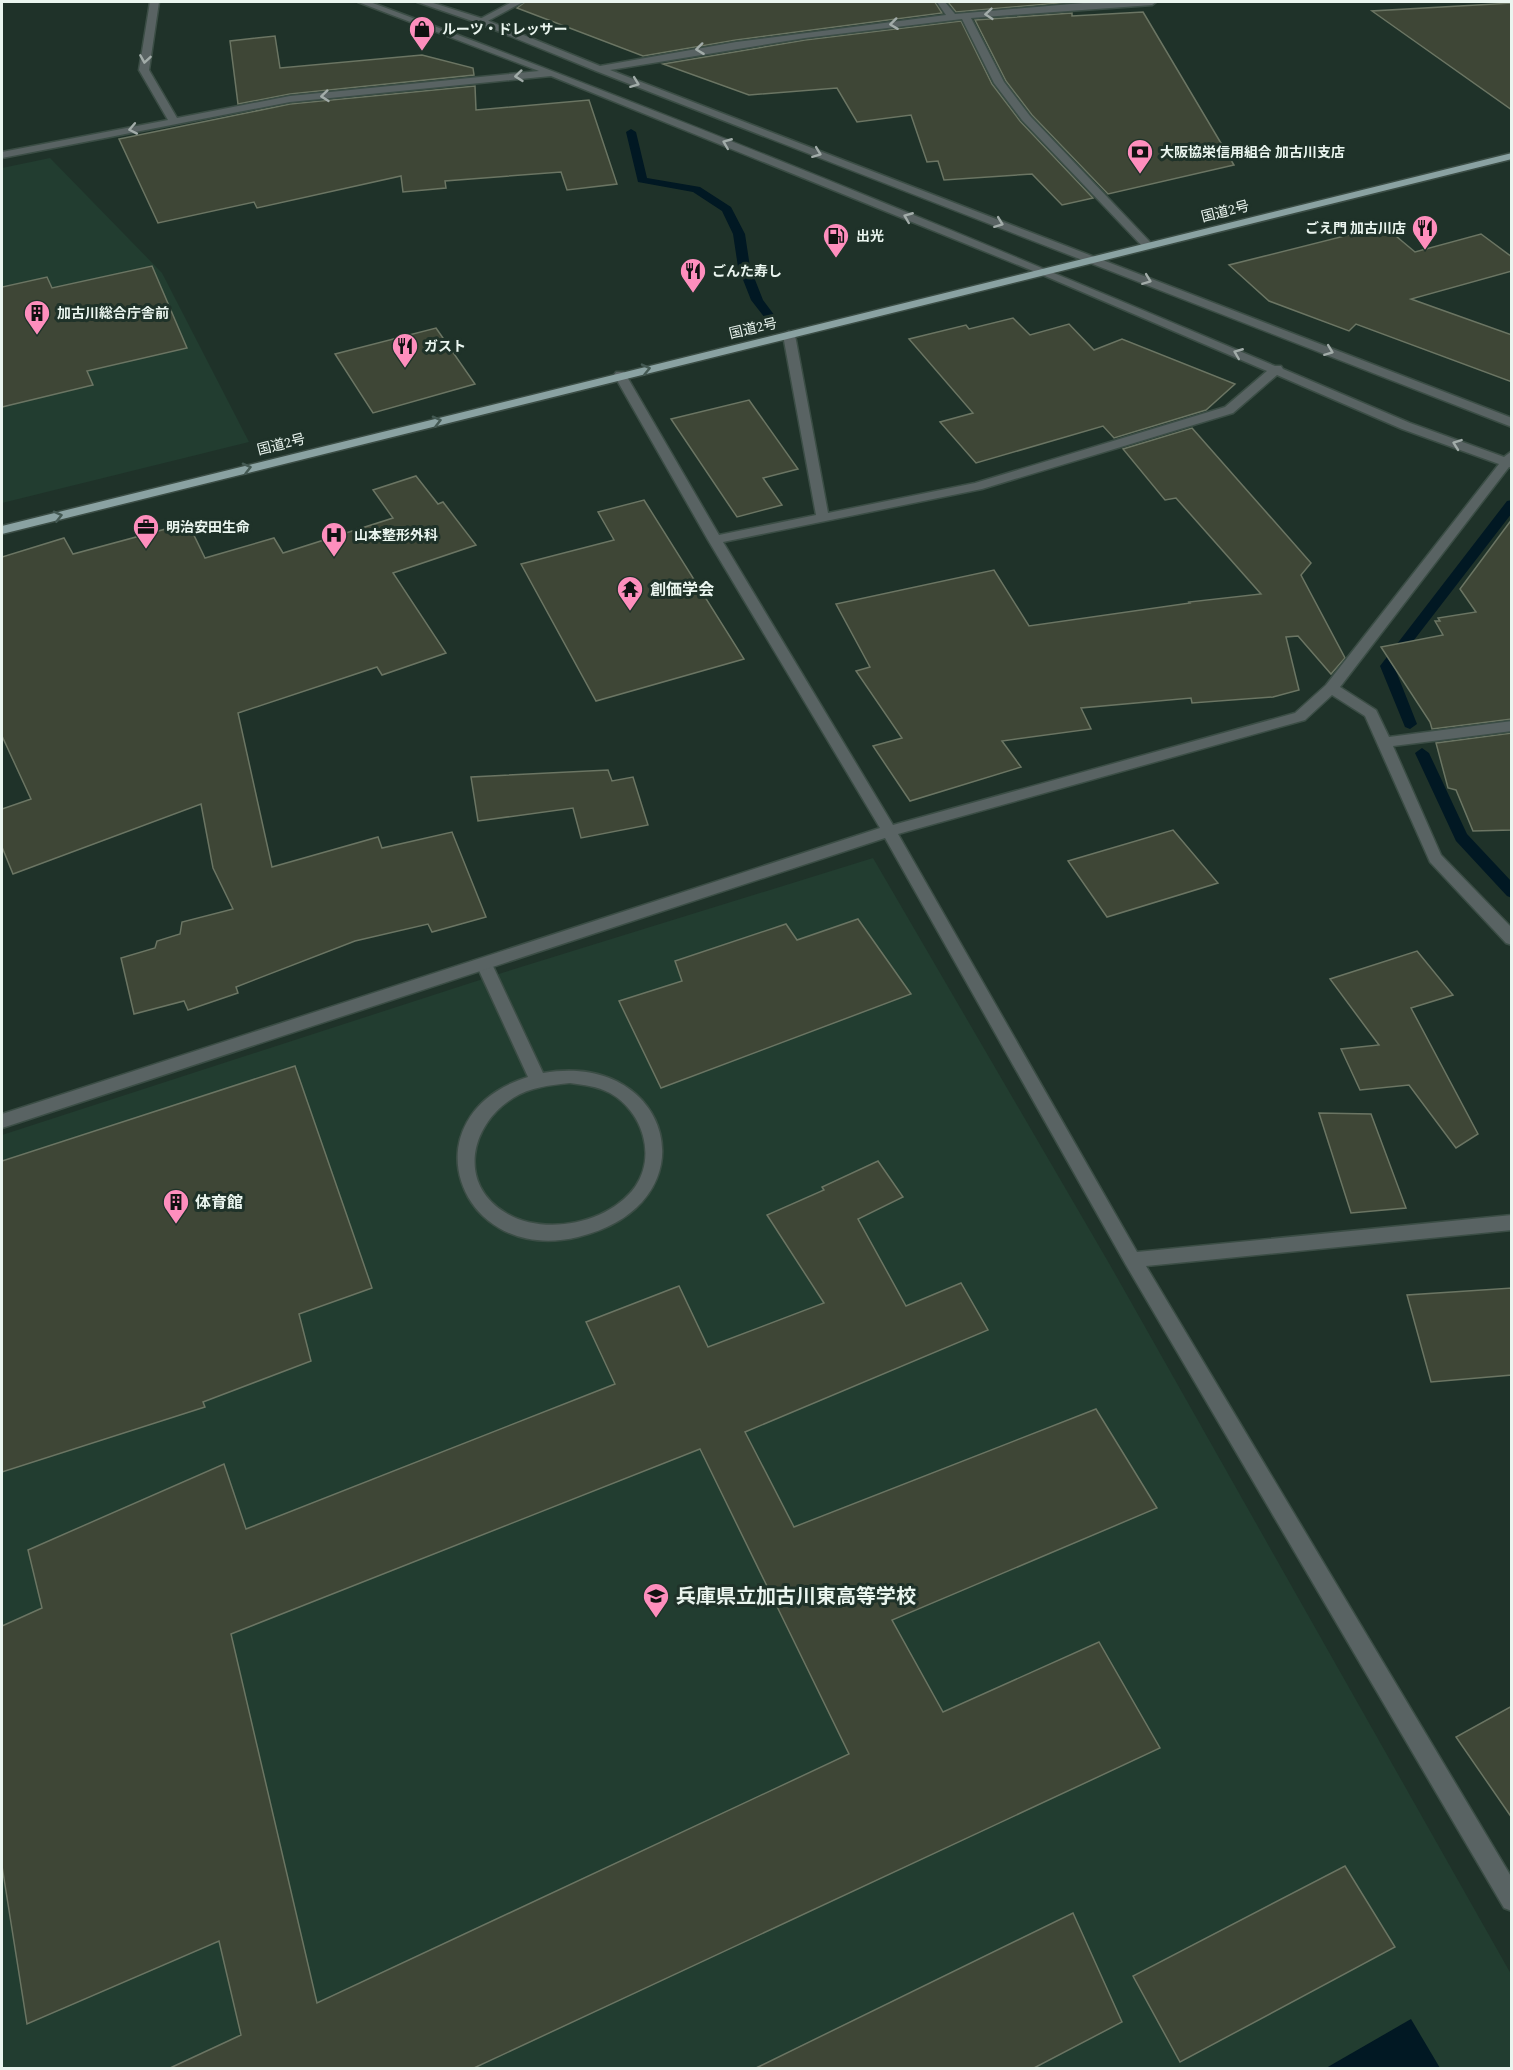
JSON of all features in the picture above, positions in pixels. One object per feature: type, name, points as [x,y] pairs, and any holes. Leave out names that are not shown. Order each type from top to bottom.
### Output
[{"type":"highway","name":"国道2号","points":[[2,530],[620,375],[1512,156]]},
{"type":"street","points":[[154,2],[144,70],[174,121]]},
{"type":"street","points":[[2,1121],[889,831],[1300,717],[1331,688],[1510,460],[1406,426],[1277,369],[1042,271],[553,73],[363,2]]},
{"type":"street","points":[[422,2],[481,21],[599,69],[1512,423]]},
{"type":"street","points":[[481,21],[518,2]]},
{"type":"street","points":[[941,2],[952,17]]},
{"type":"street","points":[[2,155],[290,99],[599,69],[687,51],[952,17],[1127,2],[1152,2]]},
{"type":"street","points":[[965,16],[999,83],[1026,117],[1147,245]]},
{"type":"street","points":[[789,335],[823,519]]},
{"type":"street","points":[[715,540],[977,486],[1229,410],[1277,369]]},
{"type":"street","points":[[620,375],[715,540],[889,831],[1132,1260],[1512,1900]]},
{"type":"street","points":[[1331,688],[1371,714],[1436,858],[1512,939]]},
{"type":"street","points":[[1385,742],[1512,726]]},
{"type":"street","points":[[484,964],[538,1080]]},
{"type":"street","points":[[570,1076],[600,1081],[626,1095],[644,1114],[653,1136],[655,1161],[646,1185],[628,1206],[603,1223],[573,1232],[542,1233],[513,1226],[490,1212],[472,1190],[465,1163],[470,1137],[485,1112],[508,1092],[538,1080],[570,1076]]},
{"type":"street","points":[[1132,1260],[1512,1222]]},
{"type":"shaded area","points":[[50,158],[162,273],[249,442],[2,503],[2,168]]},
{"type":"shaded area","name":"兵庫県立加古川東高等学校","points":[[873,858],[1110,1265],[1511,1974],[1511,2068],[2,2068],[2,1135],[489,977]]},
{"type":"water","points":[[1411,2019],[1440,2068],[1326,2068]]},
{"type":"building","points":[[525,2],[935,2],[942,13],[736,40],[643,56],[517,8]]},
{"type":"building","points":[[948,2],[1071,2],[956,12]]},
{"type":"building","points":[[1512,3],[1512,110],[1372,11]]},
{"type":"building","points":[[1143,12],[1234,165],[1108,194],[1032,115],[1006,81],[975,20],[1072,13],[1072,16]]},
{"type":"building","points":[[961,21],[992,84],[1020,121],[1093,198],[1062,205],[1032,174],[944,180],[938,161],[927,162],[911,115],[857,122],[837,88],[749,95],[663,64],[805,40]]},
{"type":"building","points":[[275,36],[280,68],[422,55],[473,68],[474,75],[290,94],[238,104],[230,41]]},
{"type":"building","points":[[475,86],[476,110],[589,100],[617,184],[567,190],[561,172],[445,181],[446,188],[403,192],[401,176],[257,208],[254,202],[158,223],[119,139],[290,104]]},
{"type":"building","points":[[1384,226],[1415,252],[1481,234],[1512,257],[1512,271],[1411,299],[1512,335],[1512,382],[1356,324],[1349,331],[1269,301],[1229,265]]},
{"type":"building","points":[[152,266],[187,348],[87,371],[93,385],[2,407],[2,287],[47,277],[52,288]]},
{"type":"building","points":[[1013,318],[1030,335],[1069,324],[1094,350],[1122,339],[1235,384],[1206,410],[1114,438],[1103,426],[976,463],[940,422],[973,413],[909,339],[966,325],[969,329]]},
{"type":"building","name":"ガスト","points":[[436,328],[475,384],[373,413],[335,354]]},
{"type":"building","points":[[749,400],[798,469],[763,478],[782,505],[737,517],[671,419]]},
{"type":"building","points":[[1192,428],[1311,563],[1301,575],[1345,658],[1331,674],[1298,636],[1286,637],[1299,690],[1273,697],[1192,703],[1191,698],[1081,708],[1091,729],[1002,741],[1021,767],[910,801],[873,746],[902,738],[856,671],[870,667],[836,604],[994,570],[1029,626],[1189,602],[1261,594],[1176,498],[1165,500],[1123,449]]},
{"type":"building","points":[[416,476],[438,504],[443,502],[476,545],[393,573],[446,653],[382,675],[377,667],[238,713],[272,867],[378,837],[382,848],[452,832],[486,917],[432,932],[428,924],[355,941],[236,987],[238,993],[188,1010],[184,1001],[134,1014],[121,958],[155,948],[157,941],[180,934],[182,922],[233,909],[213,868],[201,804],[13,874],[2,847],[2,809],[31,799],[2,736],[2,557],[64,538],[73,554],[188,523],[205,558],[274,538],[283,553],[393,518],[373,490]]},
{"type":"building","name":"創価学会","points":[[644,500],[744,659],[596,701],[521,564],[614,540],[598,512]]},
{"type":"building","points":[[1512,519],[1512,719],[1432,729],[1430,722],[1381,647],[1443,635],[1435,621],[1440,621],[1438,618],[1476,612],[1460,589]]},
{"type":"building","points":[[1512,733],[1512,830],[1473,831],[1456,790],[1448,788],[1436,743]]},
{"type":"building","points":[[608,770],[612,781],[633,777],[648,825],[581,838],[573,808],[478,821],[471,777]]},
{"type":"building","points":[[1173,830],[1218,883],[1107,917],[1068,861]]},
{"type":"building","points":[[858,919],[911,994],[661,1088],[619,1001],[682,981],[675,961],[786,924],[797,940]]},
{"type":"building","points":[[1417,951],[1453,995],[1411,1008],[1478,1134],[1456,1148],[1409,1085],[1360,1090],[1341,1049],[1379,1045],[1330,979]]},
{"type":"building","name":"体育館","points":[[295,1066],[372,1288],[299,1314],[311,1361],[203,1402],[205,1407],[2,1472],[2,1161]]},
{"type":"building","points":[[1319,1113],[1371,1114],[1406,1208],[1351,1213]]},
{"type":"building","points":[[878,1161],[903,1197],[858,1219],[906,1306],[961,1283],[988,1330],[745,1432],[794,1527],[1096,1409],[1157,1508],[892,1620],[943,1712],[1099,1642],[1160,1748],[474,2068],[170,2068],[241,2035],[219,1941],[27,2024],[2,1866],[2,1626],[42,1608],[28,1550],[224,1464],[246,1529],[615,1384],[586,1322],[679,1286],[708,1347],[824,1303],[767,1215],[824,1190],[822,1187]],"holes":[[[700,1449],[849,1754],[317,2003],[231,1634]]]},
{"type":"building","points":[[1512,1288],[1512,1375],[1431,1382],[1407,1295]]},
{"type":"building","points":[[1512,1706],[1512,1818],[1456,1737]]},
{"type":"building","points":[[1345,1866],[1395,1947],[1180,2062],[1133,1976]]},
{"type":"building","points":[[1073,1913],[1122,2022],[1034,2068],[756,2068]]},
{"type":"waterway","points":[[631,132],[642,180],[696,189],[727,209],[739,234],[744,267],[757,300],[769,316]]},
{"type":"waterway","points":[[1410,724],[1387,666],[1512,504]]},
{"type":"waterway","points":[[1422,753],[1461,837],[1512,892]]},
{"type":"place","name":"ルーツ・ドレッサー","points":[[422,52]]},
{"type":"place","name":"大阪協栄信用組合 加古川支店","points":[[1140,175]]},
{"type":"place","name":"ごえ門 加古川店","points":[[1425,251]]},
{"type":"place","name":"出光","points":[[836,259]]},
{"type":"place","name":"ごんた寿し","points":[[693,294]]},
{"type":"place","name":"加古川総合庁舎前","points":[[37,336]]},
{"type":"place","name":"ガスト","points":[[405,369]]},
{"type":"place","name":"明治安田生命","points":[[146,550]]},
{"type":"place","name":"山本整形外科","points":[[334,558]]},
{"type":"place","name":"創価学会","points":[[630,612]]},
{"type":"place","name":"体育館","points":[[176,1225]]},
{"type":"place","name":"兵庫県立加古川東高等学校","points":[[656,1619]]}]
